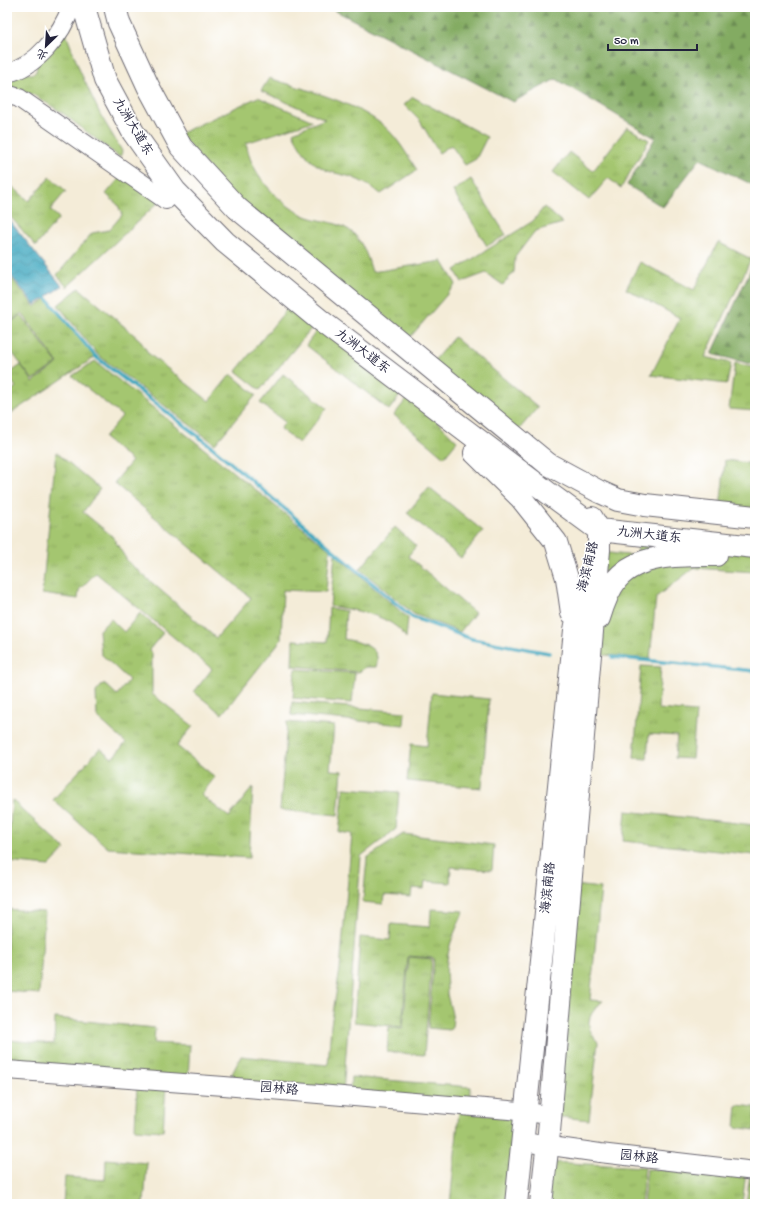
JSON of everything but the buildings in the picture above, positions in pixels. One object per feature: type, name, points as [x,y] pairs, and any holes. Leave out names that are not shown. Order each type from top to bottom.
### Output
[{"type":"main road","name":"九洲大道东","points":[[84,7],[105,80],[133,132],[175,191],[225,242],[321,321],[599,530],[755,547]]},
{"type":"main road","points":[[115,7],[119,24],[144,79],[181,147],[238,208],[548,464],[580,496],[599,530],[619,516],[645,505]]},
{"type":"main road","points":[[411,388],[521,498],[556,542],[583,636]]},
{"type":"main road","points":[[548,464],[598,492],[618,500],[645,505],[755,517]]},
{"type":"main road","name":"海滨南路","points":[[516,1204],[583,636],[599,550],[599,530]]},
{"type":"main road","points":[[583,636],[618,579],[637,564],[654,559],[694,555],[755,554]]},
{"type":"main road","name":"海滨南路","points":[[541,1204],[548,1145],[583,636]]},
{"type":"street","points":[[7,73],[28,64],[43,51],[63,26],[71,7]]},
{"type":"street","points":[[7,94],[19,98],[166,200]]},
{"type":"street","name":"园林路","points":[[7,1070],[232,1086],[550,1115]]},
{"type":"street","name":"园林路","points":[[523,1142],[600,1153],[755,1171]]},
{"type":"green space","points":[[328,7],[755,7],[755,186],[700,159],[663,207],[627,185],[655,138],[556,79],[513,102]]},
{"type":"green space","points":[[65,31],[80,71],[100,114],[122,151],[121,156],[118,156],[61,112],[34,95],[8,86],[7,81],[25,73],[31,74],[36,72],[37,64]]},
{"type":"green space","points":[[269,78],[329,97],[372,117],[394,136],[417,170],[381,194],[359,180],[325,170],[304,153],[293,132],[325,119],[261,91]]},
{"type":"green space","points":[[258,97],[313,121],[246,143],[252,163],[268,188],[283,202],[299,213],[344,227],[354,234],[363,247],[372,272],[442,261],[456,284],[406,342],[241,206],[179,134]]},
{"type":"green space","points":[[413,97],[487,137],[476,159],[465,165],[451,145],[439,153],[420,121],[404,105]]},
{"type":"green space","points":[[627,127],[649,140],[621,188],[608,178],[589,200],[553,172],[569,152],[593,171]]},
{"type":"green space","points":[[123,174],[160,201],[67,287],[57,275],[92,233],[109,230],[122,215],[118,205],[106,194]]},
{"type":"green space","points":[[50,177],[66,191],[50,210],[59,218],[36,246],[7,213],[7,182],[29,201]]},
{"type":"green space","points":[[471,179],[506,235],[487,246],[453,191]]},
{"type":"green space","points":[[544,207],[563,223],[535,231],[515,257],[514,272],[503,285],[486,273],[462,282],[455,270],[533,221]]},
{"type":"green space","points":[[718,242],[751,259],[705,357],[731,363],[727,384],[651,375],[680,318],[626,289],[640,262],[694,290]]},
{"type":"green space","points":[[755,260],[755,365],[712,354]]},
{"type":"green space","points":[[7,273],[35,307],[46,299],[95,357],[7,416],[7,394],[16,387],[7,375],[21,365],[33,382],[58,363],[22,313],[7,324]]},
{"type":"green space","points":[[79,288],[139,339],[149,354],[209,401],[231,374],[256,395],[215,444],[98,355],[58,305]]},
{"type":"green space","points":[[291,304],[315,324],[260,390],[236,371]]},
{"type":"green space","points":[[21,315],[57,363],[33,380],[7,346],[7,325]]},
{"type":"green space","points":[[321,325],[404,390],[389,410],[306,345]]},
{"type":"green space","points":[[454,337],[538,407],[516,433],[432,363]]},
{"type":"green space","points":[[95,361],[330,550],[326,592],[283,590],[281,640],[222,714],[194,692],[212,669],[96,573],[79,590],[78,599],[42,594],[56,452],[100,489],[83,512],[112,536],[128,562],[216,638],[251,598],[114,483],[132,461],[104,438],[122,416],[72,376]]},
{"type":"green space","points":[[735,363],[755,368],[755,411],[729,409]]},
{"type":"green space","points":[[283,374],[327,408],[299,443],[280,429],[285,422],[260,403]]},
{"type":"green space","points":[[410,395],[457,441],[444,457],[394,415]]},
{"type":"green space","points":[[725,460],[755,464],[755,513],[720,509]]},
{"type":"green space","points":[[429,487],[483,531],[461,558],[407,513]]},
{"type":"green space","points":[[395,527],[416,546],[408,556],[475,613],[460,632],[414,614],[360,569]]},
{"type":"green space","points":[[641,537],[755,550],[755,572],[694,568],[656,597],[650,659],[592,654],[601,552],[636,556]]},
{"type":"green space","points":[[335,554],[408,618],[406,638],[398,628],[383,619],[366,613],[330,606]]},
{"type":"green space","points":[[329,608],[346,611],[344,639],[366,645],[371,648],[377,657],[376,667],[366,667],[359,672],[292,666],[293,640],[327,642]]},
{"type":"green space","points":[[140,613],[163,633],[149,650],[152,653],[152,694],[193,726],[177,746],[215,777],[201,795],[229,817],[253,787],[249,858],[108,848],[53,800],[100,748],[112,758],[126,743],[97,717],[96,692],[104,683],[117,695],[129,680],[101,654],[99,630],[111,619],[124,632]]},
{"type":"green space","points":[[641,666],[661,667],[658,709],[696,712],[692,759],[675,758],[677,736],[649,734],[647,759],[634,758]]},
{"type":"green space","points":[[295,669],[355,673],[352,703],[293,698]]},
{"type":"green space","points":[[432,693],[489,699],[482,788],[407,781],[411,744],[427,746]]},
{"type":"green space","points":[[292,702],[405,712],[404,725],[291,715]]},
{"type":"green space","points":[[287,722],[334,726],[330,770],[342,771],[338,815],[280,810]]},
{"type":"green space","points":[[344,788],[399,792],[396,829],[361,856],[343,1093],[228,1082],[241,1056],[328,1065],[331,1025],[340,969],[352,834],[339,832]]},
{"type":"green space","points":[[12,800],[65,849],[49,866],[7,862]]},
{"type":"green space","points":[[626,811],[755,825],[755,855],[623,841]]},
{"type":"green space","points":[[403,834],[494,845],[492,870],[451,867],[450,883],[425,881],[424,889],[412,888],[411,897],[384,895],[383,904],[363,902],[367,858]]},
{"type":"green space","points":[[574,885],[601,888],[590,1000],[603,1001],[591,1015],[589,1020],[590,1031],[598,1042],[589,1120],[552,1116]]},
{"type":"green space","points":[[7,909],[45,912],[39,994],[7,991]]},
{"type":"green space","points":[[431,909],[464,911],[452,938],[447,960],[447,993],[453,1022],[450,1030],[428,1028],[434,958],[408,956],[402,1027],[354,1022],[360,937],[390,940],[391,924],[430,927]]},
{"type":"green space","points":[[409,957],[432,959],[424,1055],[387,1052],[389,1027],[403,1028]]},
{"type":"green space","points":[[55,1018],[155,1028],[154,1043],[190,1045],[188,1078],[7,1066],[7,1040],[54,1044]]},
{"type":"green space","points":[[351,1077],[471,1087],[470,1103],[350,1093]]},
{"type":"green space","points":[[137,1084],[166,1086],[163,1131],[135,1129]]},
{"type":"green space","points":[[737,1105],[755,1107],[755,1130],[735,1127]]},
{"type":"green space","points":[[459,1112],[519,1118],[510,1204],[450,1204]]},
{"type":"green space","points":[[106,1159],[147,1163],[144,1204],[63,1204],[65,1177],[105,1180]]},
{"type":"green space","points":[[549,1162],[645,1167],[641,1204],[543,1204]]},
{"type":"green space","points":[[647,1169],[746,1173],[742,1204],[643,1204]]},
{"type":"green space","points":[[750,1173],[755,1173],[755,1204],[746,1204]]},
{"type":"water","points":[[7,217],[62,286],[35,305],[7,271]]},
{"type":"waterway","points":[[44,295],[96,357],[212,447],[412,617],[472,639],[549,653]]},
{"type":"waterway","points":[[612,657],[755,671]]}]
